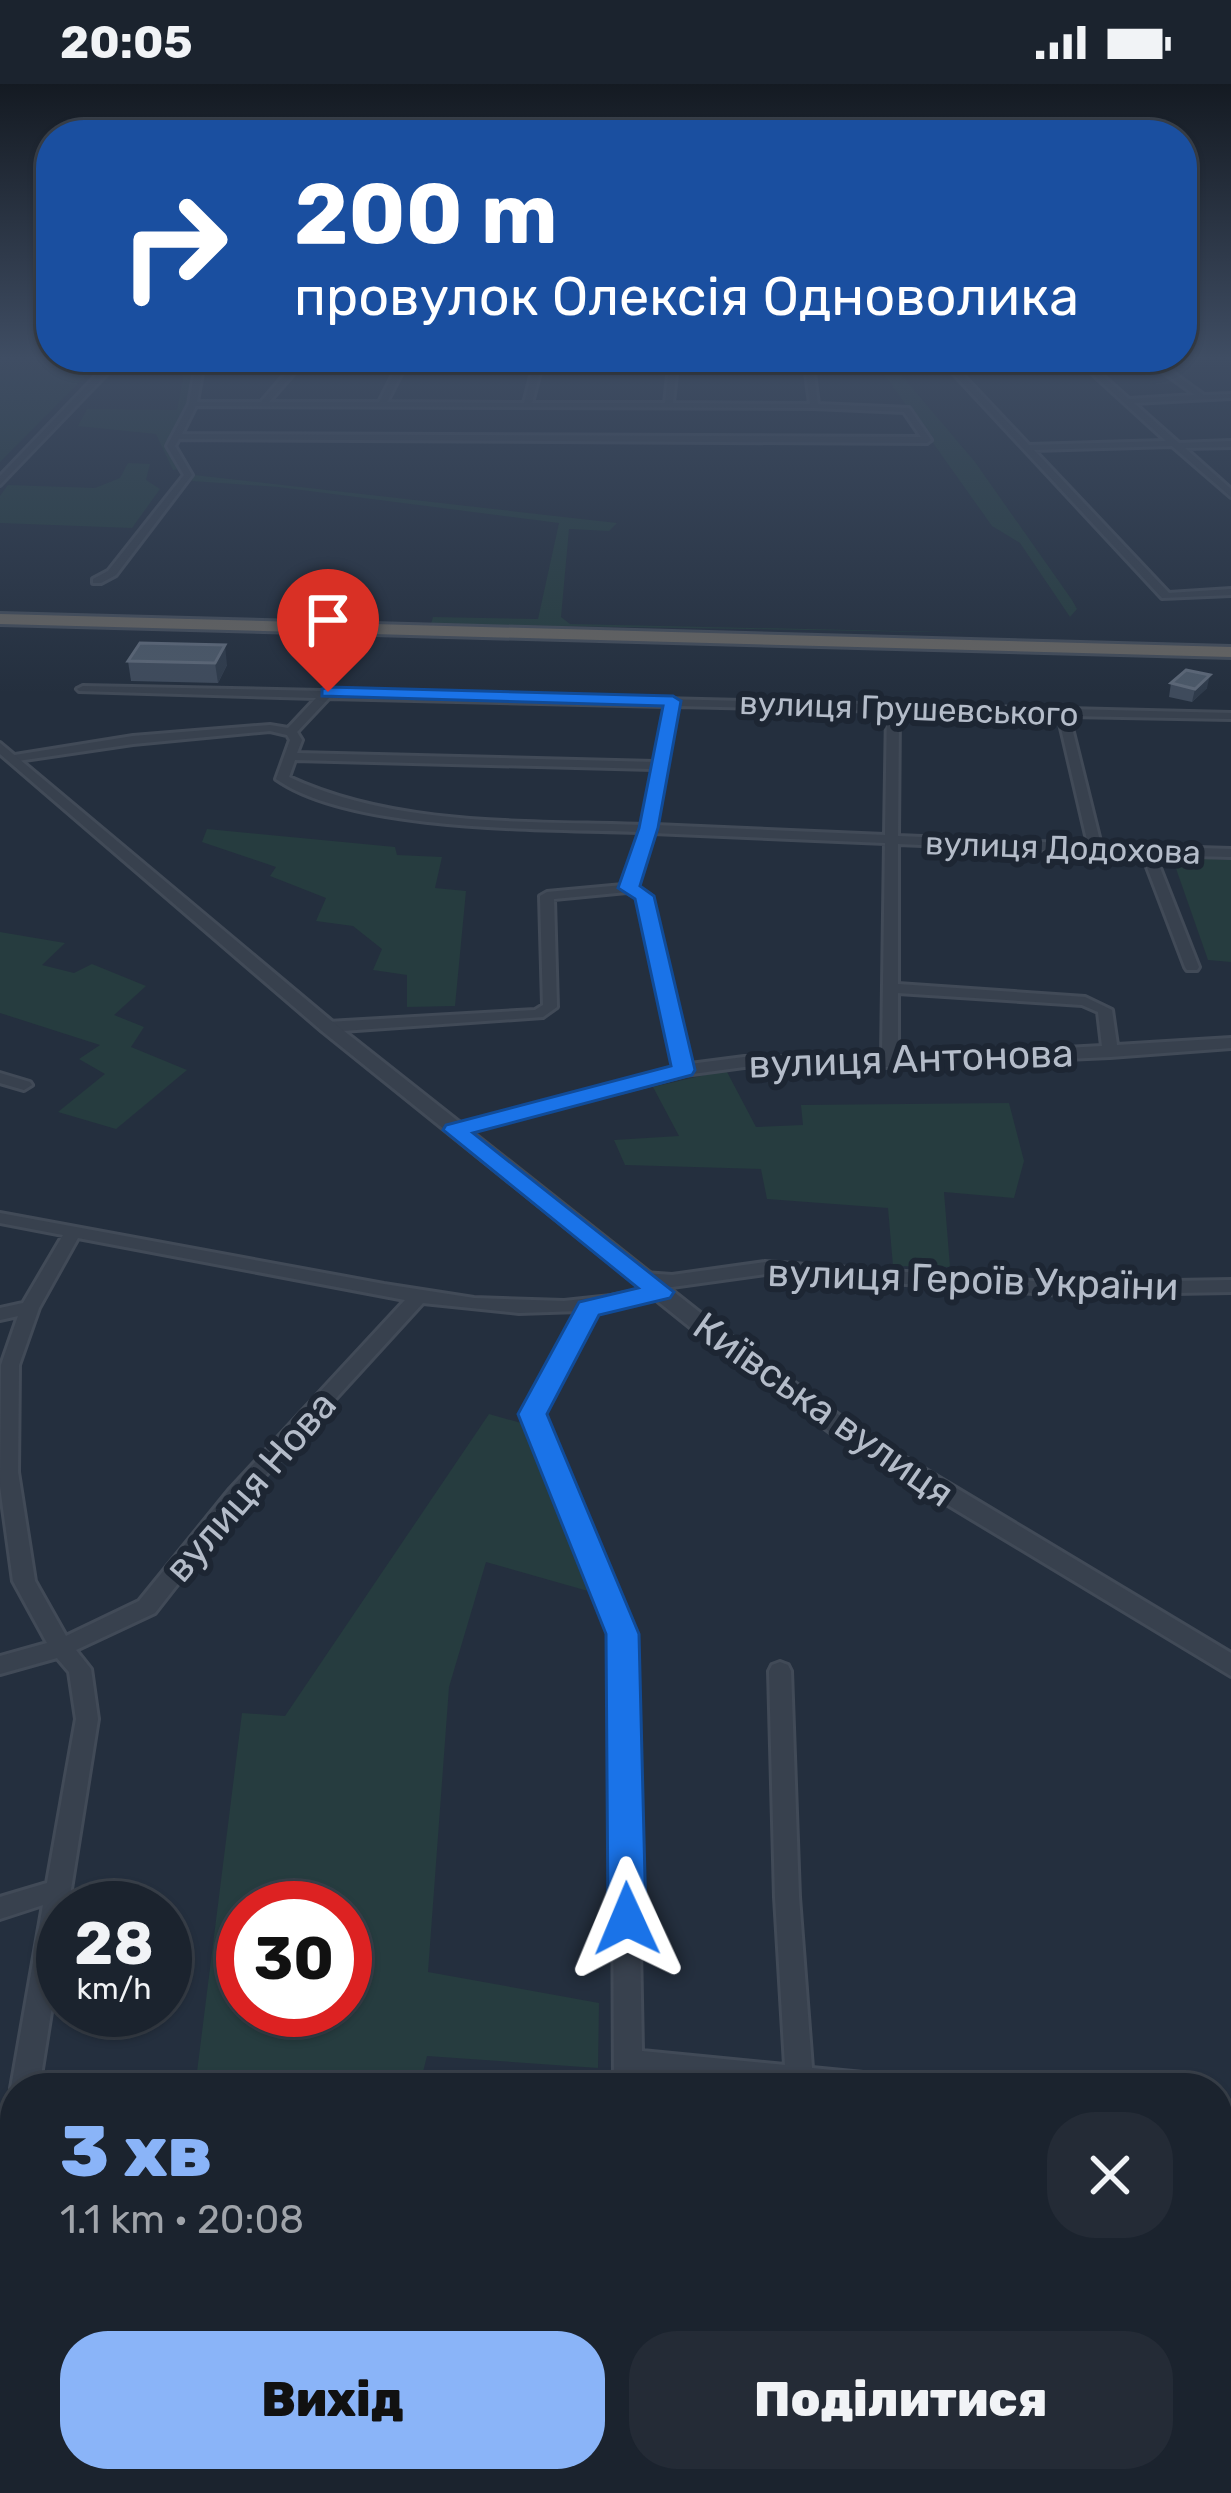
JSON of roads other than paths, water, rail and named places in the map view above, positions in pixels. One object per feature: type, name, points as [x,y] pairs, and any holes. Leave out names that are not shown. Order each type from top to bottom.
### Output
[{"type":"highway","points":[[0,619],[1231,656]]},
{"type":"highway","points":[[0,630],[1231,656]]},
{"type":"street","points":[[98,581],[112,573],[188,475],[184,468]]},
{"type":"street","points":[[1044,468],[1166,596],[1231,592]]},
{"type":"street","points":[[1201,468],[1231,494]]},
{"type":"street","name":"вулиця Грушевського","points":[[83,688],[1231,716]]},
{"type":"street","points":[[291,732],[328,692]]},
{"type":"street","points":[[628,888],[648,828],[673,701]]},
{"type":"street","points":[[893,709],[895,840]]},
{"type":"street","points":[[1063,714],[1096,848]]},
{"type":"street","points":[[8,753],[270,728],[291,732],[296,740],[291,756],[661,766]]},
{"type":"street","name":"Київська вулиця","points":[[8,753],[455,1130],[850,1435],[1231,1666]]},
{"type":"street","name":"вулиця Додохова","points":[[291,756],[281,778],[292,786],[376,810],[648,828],[1231,854]]},
{"type":"street","name":"вулиця Додохова","points":[[890,1062],[895,840]]},
{"type":"street","points":[[1148,851],[1192,968]]},
{"type":"street","points":[[328,1027],[538,1014],[550,1007],[547,896],[628,888],[644,896],[684,1070]]},
{"type":"street","points":[[890,988],[1085,1001],[1105,1010],[1110,1052]]},
{"type":"street","name":"вулиця Антонова","points":[[455,1130],[684,1070],[744,1062],[890,1062],[1231,1043]]},
{"type":"street","points":[[0,1078],[24,1085]]},
{"type":"street","points":[[0,1218],[419,1296],[550,1311],[589,1309],[652,1286]]},
{"type":"street","points":[[57,1881],[87,1719],[80,1670],[61,1648],[24,1581],[4,1473],[10,1365],[30,1308],[73,1232]]},
{"type":"street","name":"вулиця Героїв України","points":[[652,1286],[765,1268],[1062,1288],[1231,1286]]},
{"type":"street","name":"вулиця Нова","points":[[0,1665],[61,1648],[148,1607],[237,1494],[419,1296]]},
{"type":"street","points":[[0,1314],[30,1308]]},
{"type":"street","points":[[589,1309],[532,1414],[623,1634],[628,2073]]},
{"type":"street","points":[[780,1671],[799,2073]]},
{"type":"street","points":[[0,1908],[36,1898]]},
{"type":"street","points":[[27,2073],[36,2016]]}]
